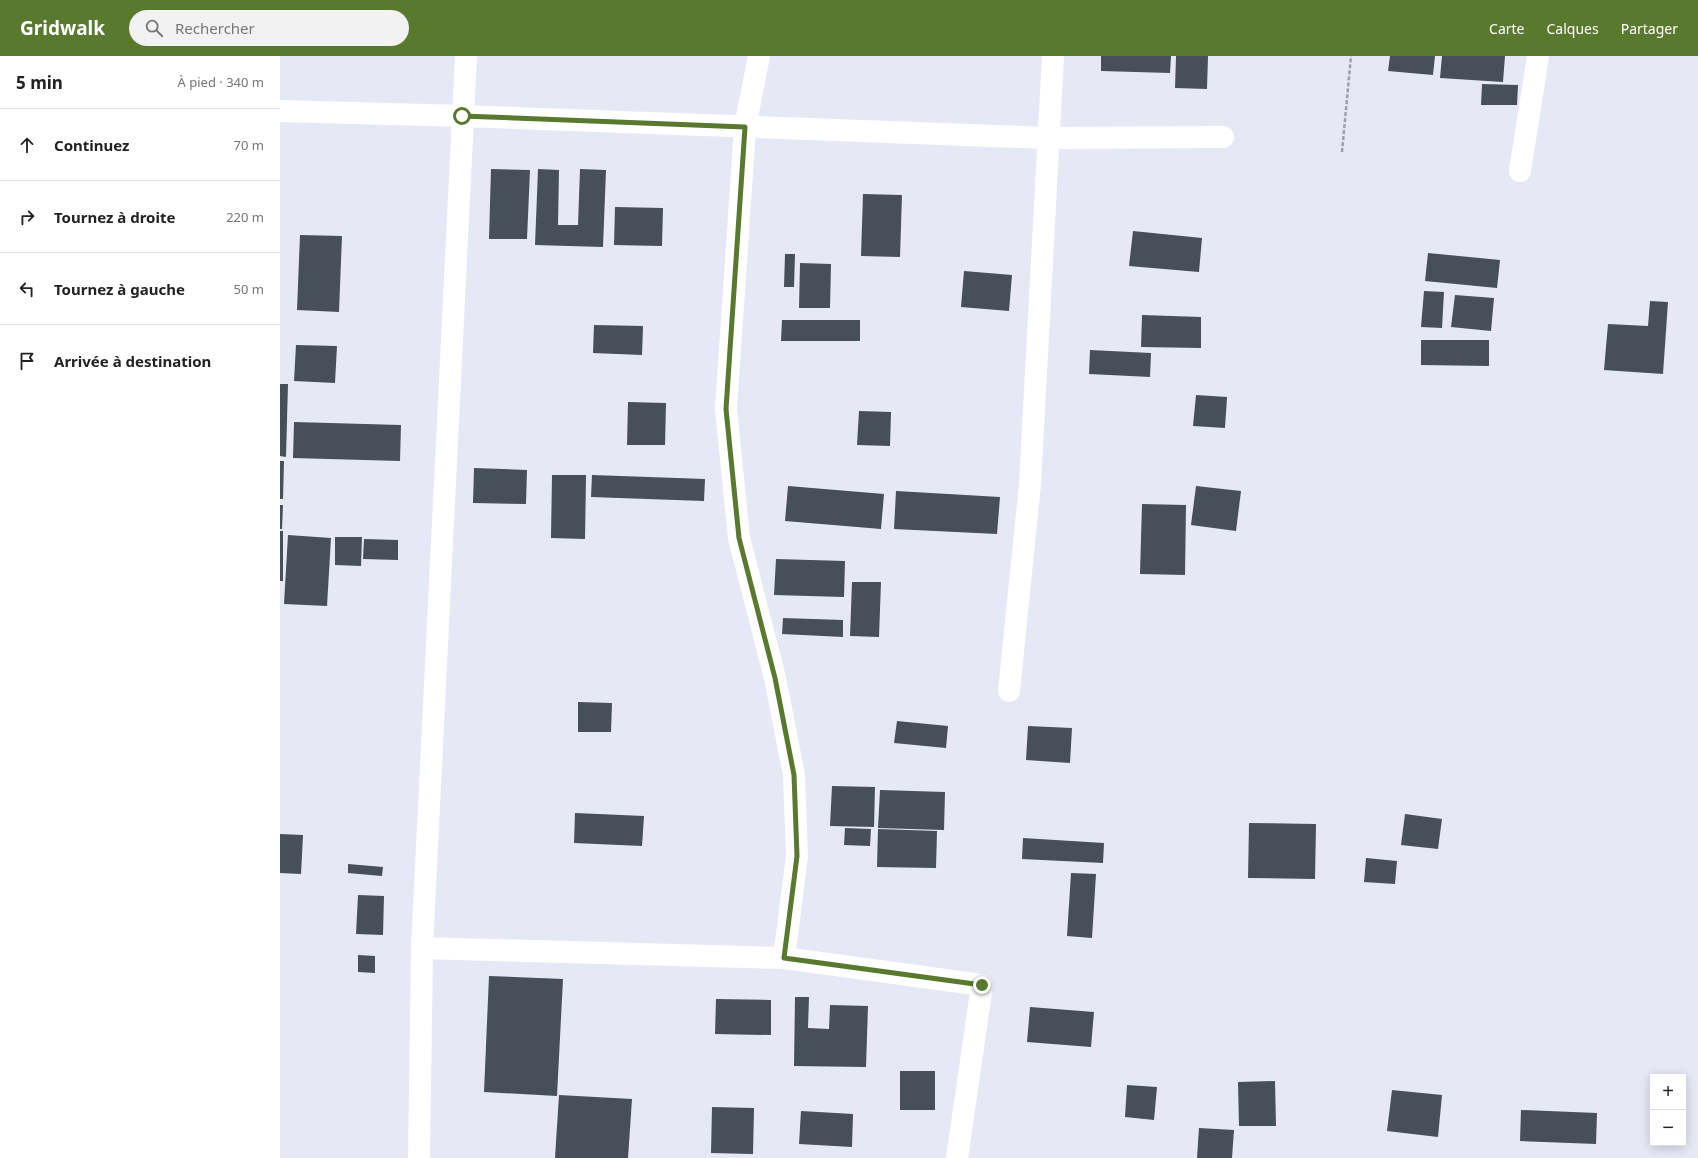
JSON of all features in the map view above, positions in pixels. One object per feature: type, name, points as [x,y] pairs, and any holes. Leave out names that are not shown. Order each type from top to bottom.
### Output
[{"type":"street","points":[[419,1158],[422,948],[466,56]]},
{"type":"street","points":[[760,56],[745,127],[726,409],[739,538],[775,678],[794,775],[797,856],[784,958]]},
{"type":"street","points":[[1009,691],[1030,484],[1053,56]]},
{"type":"street","points":[[1520,172],[1538,56]]},
{"type":"street","points":[[280,111],[462,116],[1048,138],[1223,137]]},
{"type":"street","points":[[422,948],[784,958],[982,985],[957,1158]]},
{"type":"path","points":[[1342,152],[1351,56]]},
{"type":"building","points":[[1101,56],[1171,56],[1170,73],[1101,71]]},
{"type":"building","points":[[1176,56],[1208,56],[1207,89],[1175,88]]},
{"type":"building","points":[[1390,56],[1435,56],[1433,75],[1388,71]]},
{"type":"building","points":[[1442,56],[1505,56],[1503,82],[1440,78]]},
{"type":"building","points":[[1482,84],[1518,85],[1517,105],[1481,105]]},
{"type":"building","points":[[491,169],[530,170],[527,239],[489,239]]},
{"type":"building","points":[[538,169],[559,170],[558,225],[578,225],[580,169],[606,170],[603,247],[535,245]]},
{"type":"building","points":[[863,194],[902,195],[900,257],[861,256]]},
{"type":"building","points":[[615,207],[663,208],[662,246],[614,245]]},
{"type":"building","points":[[1133,231],[1202,238],[1199,272],[1129,266]]},
{"type":"building","points":[[300,235],[342,236],[339,312],[297,310]]},
{"type":"building","points":[[1428,253],[1500,260],[1497,288],[1425,281]]},
{"type":"building","points":[[785,254],[795,254],[794,287],[784,287]]},
{"type":"building","points":[[800,263],[831,264],[830,308],[799,308]]},
{"type":"building","points":[[964,271],[1012,275],[1009,311],[961,307]]},
{"type":"building","points":[[1424,291],[1444,292],[1442,328],[1421,327]]},
{"type":"building","points":[[1455,295],[1494,298],[1491,331],[1451,327]]},
{"type":"building","points":[[1650,301],[1668,302],[1663,374],[1604,370],[1608,324],[1648,326]]},
{"type":"building","points":[[1142,315],[1201,317],[1201,348],[1141,347]]},
{"type":"building","points":[[782,320],[860,320],[860,341],[781,341]]},
{"type":"building","points":[[594,325],[643,326],[642,355],[593,353]]},
{"type":"building","points":[[1421,340],[1489,340],[1489,366],[1421,365]]},
{"type":"building","points":[[296,345],[337,346],[335,383],[294,381]]},
{"type":"building","points":[[1090,350],[1151,353],[1150,377],[1089,374]]},
{"type":"building","points":[[280,384],[288,384],[286,457],[280,456]]},
{"type":"building","points":[[1196,395],[1227,397],[1225,428],[1193,426]]},
{"type":"building","points":[[628,402],[666,403],[665,445],[627,445]]},
{"type":"building","points":[[859,411],[891,412],[890,446],[857,445]]},
{"type":"building","points":[[294,422],[401,425],[400,461],[293,458]]},
{"type":"building","points":[[280,461],[284,461],[283,499],[280,499]]},
{"type":"building","points":[[474,468],[527,470],[526,504],[473,503]]},
{"type":"building","points":[[552,475],[586,475],[585,539],[551,538]]},
{"type":"building","points":[[592,475],[705,479],[704,501],[591,497]]},
{"type":"building","points":[[788,486],[884,494],[881,529],[785,521]]},
{"type":"building","points":[[1196,486],[1241,491],[1236,531],[1191,525]]},
{"type":"building","points":[[896,491],[1000,497],[997,534],[894,529]]},
{"type":"building","points":[[1142,504],[1186,505],[1185,575],[1140,574]]},
{"type":"building","points":[[280,505],[283,505],[282,529],[280,529]]},
{"type":"building","points":[[280,531],[283,531],[283,581],[280,581]]},
{"type":"building","points":[[288,535],[331,538],[327,606],[284,604]]},
{"type":"building","points":[[335,537],[362,537],[361,566],[335,565]]},
{"type":"building","points":[[364,539],[398,540],[398,560],[363,559]]},
{"type":"building","points":[[776,559],[845,561],[844,597],[774,595]]},
{"type":"building","points":[[852,582],[881,582],[879,637],[850,636]]},
{"type":"building","points":[[783,618],[843,620],[843,637],[782,634]]},
{"type":"building","points":[[578,702],[612,703],[611,732],[578,732]]},
{"type":"building","points":[[897,721],[948,726],[946,748],[894,743]]},
{"type":"building","points":[[1028,726],[1072,728],[1070,763],[1026,760]]},
{"type":"building","points":[[832,786],[875,787],[874,827],[830,826]]},
{"type":"building","points":[[880,790],[945,792],[944,830],[878,828]]},
{"type":"building","points":[[575,813],[644,816],[642,846],[574,843]]},
{"type":"building","points":[[1405,814],[1442,819],[1438,849],[1401,845]]},
{"type":"building","points":[[1249,823],[1316,824],[1315,879],[1248,878]]},
{"type":"building","points":[[845,828],[871,829],[870,846],[844,845]]},
{"type":"building","points":[[878,829],[937,831],[936,868],[877,867]]},
{"type":"building","points":[[280,834],[303,835],[301,874],[280,873]]},
{"type":"building","points":[[1023,838],[1104,843],[1103,863],[1022,859]]},
{"type":"building","points":[[1366,858],[1397,861],[1395,884],[1364,882]]},
{"type":"building","points":[[348,864],[383,867],[382,876],[348,873]]},
{"type":"building","points":[[1071,873],[1096,874],[1092,938],[1067,936]]},
{"type":"building","points":[[358,895],[384,896],[383,935],[356,934]]},
{"type":"building","points":[[358,955],[375,956],[375,973],[358,972]]},
{"type":"building","points":[[489,976],[563,979],[557,1096],[484,1092]]},
{"type":"building","points":[[795,997],[809,997],[808,1028],[829,1029],[830,1005],[868,1006],[866,1067],[794,1066]]},
{"type":"building","points":[[716,999],[771,1000],[771,1035],[715,1034]]},
{"type":"building","points":[[1030,1007],[1094,1012],[1091,1047],[1027,1042]]},
{"type":"building","points":[[900,1071],[935,1071],[935,1110],[900,1110]]},
{"type":"building","points":[[1275,1081],[1276,1126],[1239,1126],[1238,1082]]},
{"type":"building","points":[[1127,1085],[1157,1087],[1154,1120],[1125,1117]]},
{"type":"building","points":[[1392,1090],[1442,1095],[1438,1137],[1387,1131]]},
{"type":"building","points":[[559,1095],[632,1099],[628,1158],[555,1158]]},
{"type":"building","points":[[712,1107],[754,1108],[753,1154],[711,1153]]},
{"type":"building","points":[[1521,1110],[1597,1113],[1596,1144],[1520,1141]]},
{"type":"building","points":[[801,1111],[853,1114],[852,1147],[799,1144]]},
{"type":"building","points":[[1199,1128],[1234,1130],[1232,1158],[1197,1158]]},
{"type":"route","points":[[462,116],[745,127],[726,409],[739,538],[775,678],[794,775],[797,856],[784,958],[982,985]]}]
